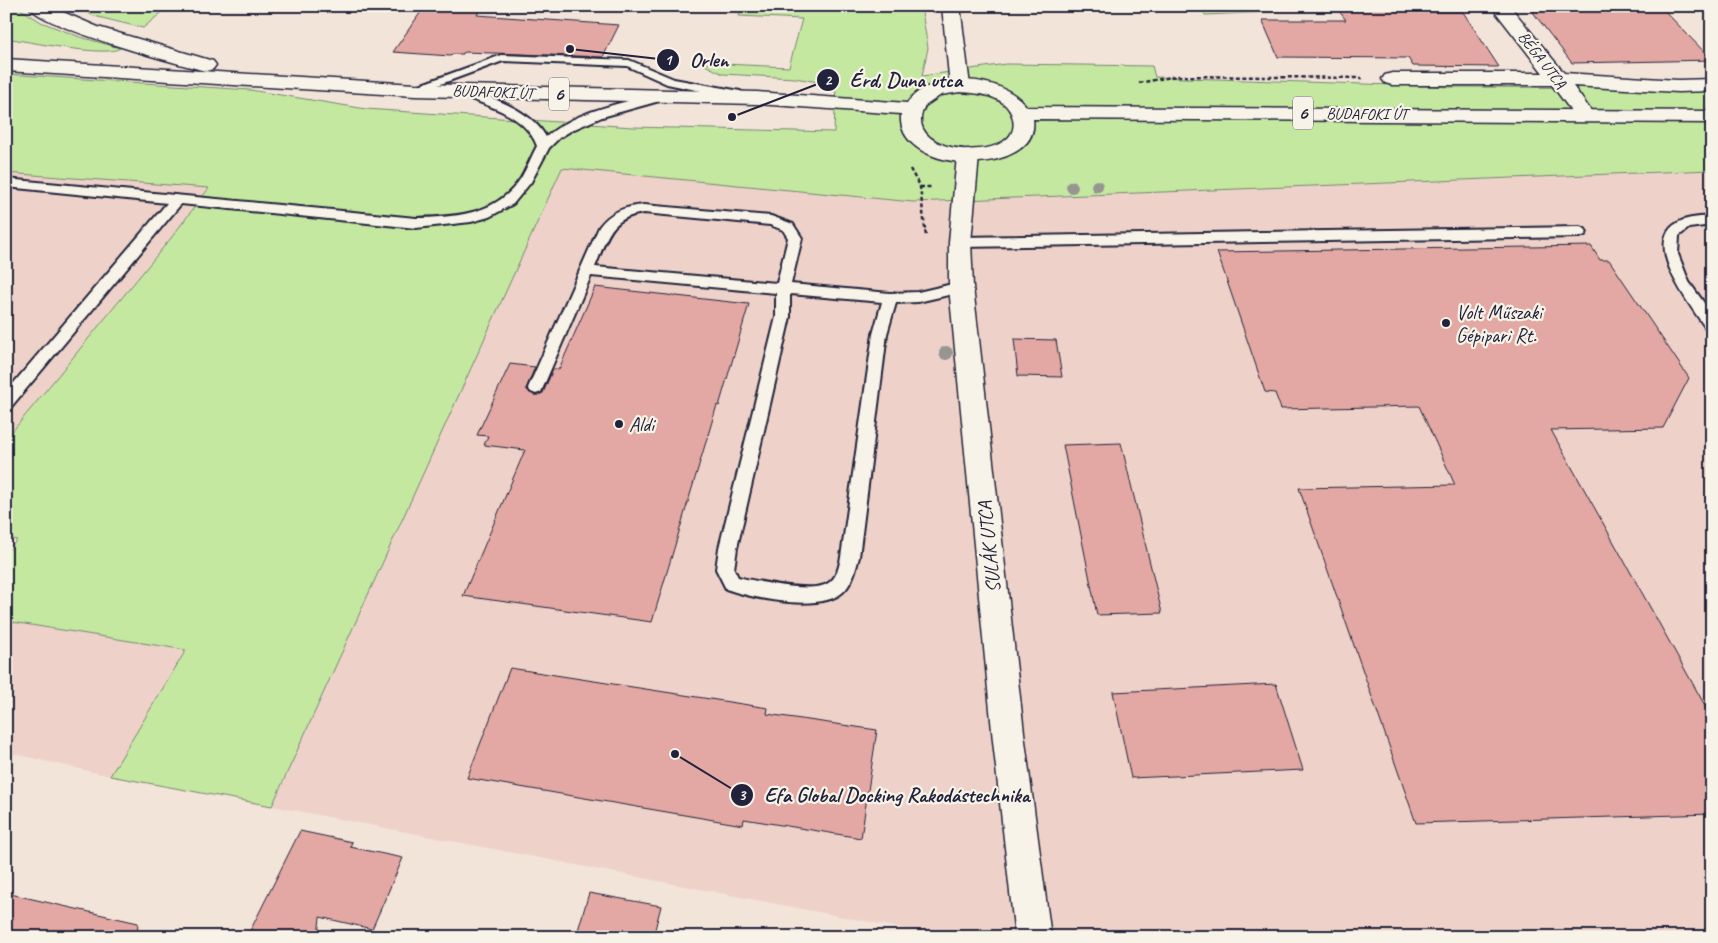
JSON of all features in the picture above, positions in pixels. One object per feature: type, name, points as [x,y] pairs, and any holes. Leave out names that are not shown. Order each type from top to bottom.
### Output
[{"type":"main road","points":[[37,6],[46,13],[91,31],[258,80]]},
{"type":"main road","points":[[951,6],[960,86]]},
{"type":"main road","name":"BÉGA UTCA","points":[[1500,6],[1584,115]]},
{"type":"main road","name":"BUDAFOKI ÚT","points":[[6,54],[76,68]]},
{"type":"main road","name":"BUDAFOKI ÚT","points":[[6,65],[415,90],[757,98],[912,109]]},
{"type":"main road","name":"BUDAFOKI ÚT","points":[[1392,79],[1558,80],[1678,86],[1712,85]]},
{"type":"main road","points":[[960,86],[981,87],[1013,101],[1022,113],[1024,123],[1022,134],[1014,143],[987,155],[968,156],[950,154],[934,149],[922,141],[912,130],[910,119],[912,109],[918,100],[930,92],[960,86]]},
{"type":"main road","name":"BUDAFOKI ÚT","points":[[1022,113],[1712,117]]},
{"type":"main road","name":"SULÁK UTCA","points":[[968,156],[960,242],[961,287],[1009,741],[1033,937]]},
{"type":"lane","points":[[415,90],[502,58],[629,63],[671,82],[757,98]]},
{"type":"lane","points":[[460,92],[496,106],[530,124],[537,130],[543,146]]},
{"type":"lane","points":[[6,183],[416,223],[450,222],[477,217],[501,206],[518,192],[534,167],[543,146],[570,127],[590,118],[659,96]]},
{"type":"lane","points":[[6,403],[178,199]]},
{"type":"lane","points":[[536,388],[604,230],[612,219],[627,211],[644,209],[770,221],[788,227],[795,238],[783,288],[783,317],[728,548],[725,569],[732,583],[752,589],[803,595],[832,590],[845,576],[850,557],[880,334],[890,298]]},
{"type":"lane","points":[[1712,220],[1685,224],[1672,234],[1671,254],[1683,283],[1712,326]]},
{"type":"lane","points":[[960,242],[1580,232]]},
{"type":"lane","points":[[587,271],[890,298],[932,294],[961,287]]},
{"type":"path","name":"BUDAFOKI ÚT","points":[[1176,76],[1392,79]]},
{"type":"path","points":[[905,162],[920,187],[932,294]]},
{"type":"shaded area","points":[[562,167],[913,202],[1712,170],[1712,937],[946,937],[272,806]]},
{"type":"shaded area","points":[[6,173],[209,188],[171,238],[6,439]]},
{"type":"shaded area","points":[[6,621],[186,650],[110,776],[14,754],[6,765]]},
{"type":"green space","points":[[6,6],[16,6],[41,22],[80,37],[120,48],[113,51],[84,50],[6,38]]},
{"type":"green space","points":[[73,6],[132,6],[161,13],[143,28],[94,16]]},
{"type":"green space","points":[[775,6],[921,6],[928,48],[922,76],[1006,64],[1152,66],[1155,77],[1453,87],[1712,88],[1712,170],[913,202],[562,168],[272,806],[110,776],[186,650],[6,621],[6,553],[17,540],[6,538],[6,439],[171,238],[209,188],[6,173],[6,74],[250,90],[366,109],[633,127],[834,132],[836,85],[795,78],[723,74],[701,63],[789,67],[802,19],[739,16],[741,10]]},
{"type":"green space","points":[[1201,6],[1317,6],[1271,12],[1205,15]]},
{"type":"building","points":[[425,6],[482,6],[477,15],[619,25],[603,57],[464,52],[463,54],[452,54],[450,56],[393,52]]},
{"type":"building","points":[[1335,6],[1417,6],[1423,12],[1463,12],[1499,67],[1413,66],[1408,58],[1278,57],[1262,20],[1346,20]]},
{"type":"building","points":[[1532,6],[1660,6],[1712,60],[1572,63],[1532,11],[1536,11]]},
{"type":"building","points":[[1591,246],[1600,260],[1609,260],[1689,378],[1663,428],[1551,430],[1712,718],[1712,814],[1416,823],[1299,488],[1455,485],[1419,406],[1281,409],[1275,393],[1265,392],[1217,252]]},
{"type":"building","points":[[595,287],[749,304],[652,622],[463,596],[525,450],[484,445],[488,436],[477,435],[510,364],[535,367],[526,389],[535,396],[543,393],[553,369],[559,369]]},
{"type":"building","points":[[1014,339],[1056,340],[1062,377],[1018,376]]},
{"type":"building","points":[[1121,443],[1162,613],[1097,615],[1063,445]]},
{"type":"building","points":[[510,668],[768,708],[767,714],[877,730],[861,838],[744,819],[743,825],[467,778]]},
{"type":"building","points":[[1276,684],[1303,770],[1131,778],[1113,692]]},
{"type":"building","points":[[300,831],[352,842],[350,847],[403,858],[372,929],[320,917],[318,937],[247,937]]},
{"type":"building","points":[[6,893],[138,923],[137,937],[6,937]]},
{"type":"building","points":[[589,893],[661,906],[653,937],[576,937]]},
{"type":"place","name":"Orlen","points":[[570,49]]},
{"type":"place","name":"Érd, Duna utca","points":[[732,117]]},
{"type":"place","name":"Volt Műszaki Gépipari Rt.","points":[[1446,323]]},
{"type":"place","name":"Aldi","points":[[619,424]]},
{"type":"place","name":"Efa Global Docking Rakodástechnika","points":[[675,754]]}]
